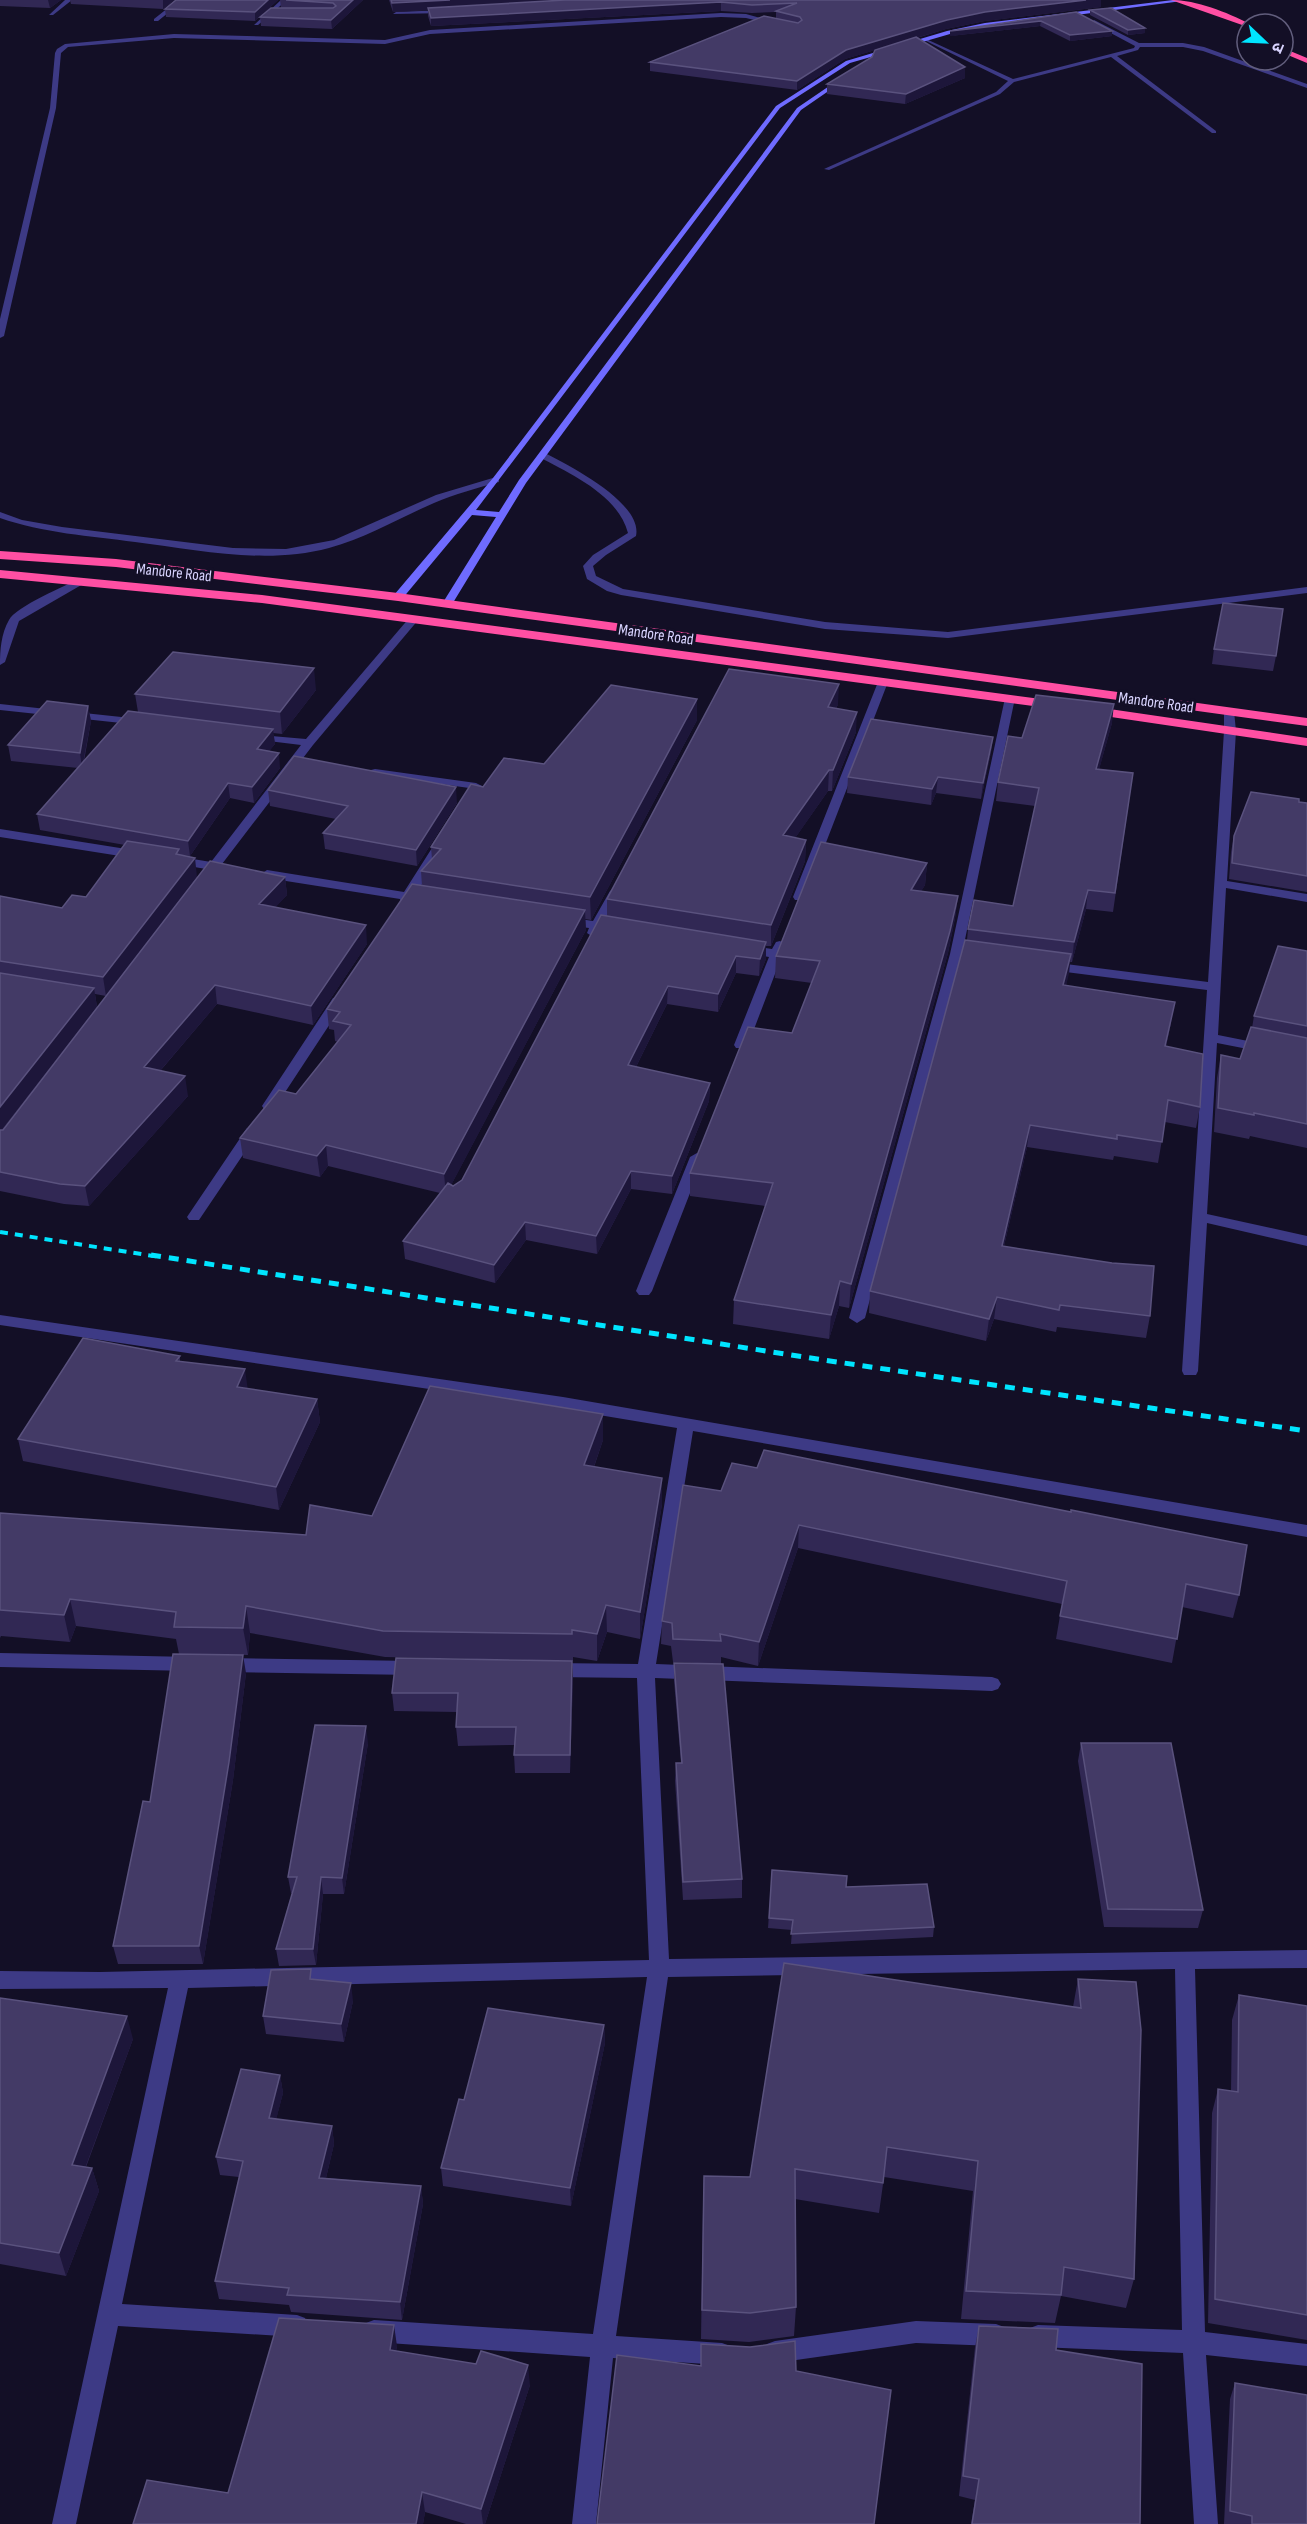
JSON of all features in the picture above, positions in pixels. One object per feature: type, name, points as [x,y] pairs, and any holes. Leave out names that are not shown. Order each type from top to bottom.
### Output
[{"type":"highway","points":[[1177,1],[1235,20]]},
{"type":"highway","points":[[1192,6],[1195,12],[1235,29]]},
{"type":"highway","name":"Mandore Road","points":[[0,555],[116,563],[398,597],[1307,722]]},
{"type":"highway","name":"Mandore Road","points":[[0,574],[85,580],[414,619],[733,667],[883,682],[1307,741]]},
{"type":"street","points":[[51,14],[69,0]]},
{"type":"street","points":[[156,20],[181,0]]},
{"type":"street","points":[[256,24],[284,0]]},
{"type":"street","points":[[398,597],[496,480],[778,107],[848,62],[926,39],[985,25],[1177,1]]},
{"type":"street","points":[[396,14],[456,11]]},
{"type":"street","points":[[270,12],[280,12]]},
{"type":"street","points":[[1078,14],[1138,45],[1183,45],[1203,49],[1307,86]]},
{"type":"street","points":[[0,336],[53,108],[58,53],[62,47],[87,42],[174,36],[385,42],[430,32],[721,15],[746,16],[786,26]]},
{"type":"street","points":[[926,39],[1012,81]]},
{"type":"street","points":[[827,169],[998,93],[1012,81],[1113,56],[1136,49],[1138,45]]},
{"type":"street","points":[[1113,56],[1214,132]]},
{"type":"street","points":[[447,604],[501,515],[543,455],[799,109],[868,64],[870,57]]},
{"type":"street","points":[[778,107],[799,109]]},
{"type":"street","points":[[543,455],[596,485],[608,495],[633,526],[633,534],[620,544],[592,558],[588,566],[591,577],[621,592],[739,613],[909,634],[948,635],[1307,590]]},
{"type":"street","points":[[0,515],[20,522],[62,530],[220,550],[245,553],[294,552],[349,539],[375,529],[423,504],[496,480]]},
{"type":"street","points":[[469,512],[501,515]]},
{"type":"street","points":[[0,662],[14,619],[39,603],[85,580]]},
{"type":"street","points":[[200,884],[300,762],[309,743],[414,619]]},
{"type":"street","points":[[794,910],[883,682]]},
{"type":"street","points":[[856,1318],[962,955],[1010,699]]},
{"type":"street","points":[[0,707],[158,724]]},
{"type":"street","points":[[1190,1371],[1230,731],[1229,711]]},
{"type":"street","points":[[239,734],[309,743]]},
{"type":"street","points":[[362,771],[476,786],[464,806]]},
{"type":"street","points":[[395,916],[451,826]]},
{"type":"street","points":[[0,833],[236,870]]},
{"type":"street","points":[[259,873],[432,900]]},
{"type":"street","points":[[1220,883],[1307,898]]},
{"type":"street","points":[[586,947],[620,884]]},
{"type":"street","points":[[550,918],[631,931]]},
{"type":"street","points":[[734,1062],[786,932]]},
{"type":"street","points":[[732,947],[777,954]]},
{"type":"street","points":[[1038,965],[1213,987]]},
{"type":"street","points":[[194,1217],[343,993]]},
{"type":"street","points":[[1210,1037],[1275,1050]]},
{"type":"street","points":[[644,1291],[704,1139]]},
{"type":"street","points":[[1199,1217],[1307,1241]]},
{"type":"street","points":[[0,1320],[563,1402],[1307,1532]]},
{"type":"street","points":[[584,2524],[603,2346],[659,1968],[646,1672],[686,1424]]},
{"type":"street","points":[[0,1660],[432,1668]]},
{"type":"street","points":[[539,1670],[992,1684]]},
{"type":"street","points":[[0,1980],[100,1981],[659,1968],[1307,1959]]},
{"type":"street","points":[[1185,1960],[1194,2342],[1206,2524]]},
{"type":"street","points":[[64,2524],[180,1979]]},
{"type":"street","points":[[109,2314],[321,2328]]},
{"type":"street","points":[[356,2330],[748,2355],[916,2332],[1194,2342],[1307,2355]]},
{"type":"building","points":[[176,0],[268,0],[255,12],[165,9]]},
{"type":"building","points":[[286,0],[353,0],[331,20],[260,17],[271,8],[333,8],[336,6],[333,3]]},
{"type":"building","points":[[391,0],[450,0],[392,3]]},
{"type":"building","points":[[565,0],[1086,0],[985,12],[947,20],[846,50],[797,81],[650,62],[764,16],[798,23],[802,20],[800,17],[776,11],[797,3],[752,5],[721,2],[431,18],[428,8]]},
{"type":"building","points":[[1111,8],[1145,28],[1128,30],[1090,10]]},
{"type":"building","points":[[1076,12],[1112,31],[1070,35],[1041,21],[950,31]]},
{"type":"building","points":[[916,37],[965,67],[906,94],[827,84],[872,57],[875,50]]},
{"type":"building","points":[[1223,603],[1283,609],[1276,656],[1214,649]]},
{"type":"building","points":[[173,652],[314,668],[280,712],[135,694]]},
{"type":"building","points":[[729,669],[839,684],[828,707],[857,712],[833,770],[829,770],[783,835],[806,840],[771,925],[607,899]]},
{"type":"building","points":[[611,685],[697,699],[590,897],[421,871],[441,849],[431,847],[471,784],[483,787],[504,758],[544,764]]},
{"type":"building","points":[[1036,695],[1114,704],[1096,769],[1133,773],[1115,893],[1088,890],[1074,942],[968,929],[974,900],[1013,906],[1039,788],[998,782],[1008,736],[1022,738]]},
{"type":"building","points":[[47,701],[88,706],[80,753],[8,745]]},
{"type":"building","points":[[128,711],[273,729],[257,749],[279,753],[252,787],[228,783],[188,841],[37,814]]},
{"type":"building","points":[[871,719],[993,737],[983,783],[938,777],[932,789],[848,777]]},
{"type":"building","points":[[294,756],[456,787],[416,850],[323,833],[348,806],[268,790]]},
{"type":"building","points":[[1251,792],[1299,799],[1299,802],[1307,803],[1307,876],[1232,863],[1234,836]]},
{"type":"building","points":[[127,841],[179,849],[176,854],[195,858],[103,977],[0,961],[0,896],[62,908],[72,895],[86,897]]},
{"type":"building","points":[[821,842],[927,863],[911,890],[958,896],[851,1284],[840,1281],[831,1315],[734,1300],[773,1183],[690,1173],[748,1027],[792,1033],[820,961],[776,956]]},
{"type":"building","points":[[210,861],[285,877],[259,904],[366,925],[311,1006],[215,985],[144,1067],[185,1076],[85,1186],[60,1184],[0,1172],[0,1130],[3,1130]]},
{"type":"building","points":[[412,884],[585,910],[444,1174],[326,1145],[317,1156],[240,1138],[279,1090],[296,1094],[351,1025],[333,1021],[340,1012],[327,1009]]},
{"type":"building","points":[[601,915],[766,942],[760,959],[736,956],[718,994],[668,986],[628,1065],[710,1083],[672,1176],[631,1171],[596,1236],[525,1222],[494,1265],[403,1241],[448,1183],[453,1186],[462,1180]]},
{"type":"building","points":[[965,940],[1071,954],[1063,985],[1175,1002],[1165,1046],[1203,1054],[1200,1107],[1168,1100],[1162,1142],[1117,1135],[1117,1139],[1030,1125],[1002,1246],[1112,1263],[1154,1266],[1150,1316],[1060,1305],[1059,1310],[997,1297],[989,1319],[870,1291]]},
{"type":"building","points":[[1278,946],[1307,951],[1307,1026],[1254,1016]]},
{"type":"building","points":[[0,973],[94,988],[0,1107]]},
{"type":"building","points":[[1251,1027],[1307,1038],[1307,1124],[1218,1108],[1221,1055],[1240,1059]]},
{"type":"building","points":[[83,1338],[180,1356],[176,1361],[245,1369],[237,1387],[317,1399],[276,1487],[18,1439]]},
{"type":"building","points":[[430,1386],[603,1414],[584,1465],[662,1478],[640,1612],[606,1605],[597,1634],[572,1630],[572,1634],[383,1631],[246,1606],[243,1628],[174,1627],[176,1612],[70,1599],[64,1615],[0,1610],[0,1513],[306,1535],[310,1505],[372,1516]]},
{"type":"building","points":[[764,1450],[1247,1545],[1239,1595],[1186,1584],[1177,1639],[1060,1616],[1067,1581],[799,1525],[759,1642],[720,1634],[721,1641],[673,1639],[672,1623],[662,1621],[683,1485],[721,1491],[732,1463],[757,1468]]},
{"type":"building","points":[[173,1654],[243,1655],[229,1762],[199,1946],[113,1946],[143,1801],[150,1802]]},
{"type":"building","points":[[396,1658],[572,1661],[570,1755],[514,1755],[516,1727],[456,1727],[458,1693],[392,1693]]},
{"type":"building","points":[[674,1663],[723,1664],[742,1879],[683,1882],[676,1763],[682,1763]]},
{"type":"building","points":[[315,1725],[366,1726],[342,1878],[321,1877],[313,1949],[276,1949],[297,1877],[288,1877]]},
{"type":"building","points":[[1081,1743],[1171,1743],[1203,1910],[1108,1909]]},
{"type":"building","points":[[772,1870],[847,1876],[846,1887],[927,1884],[934,1927],[791,1934],[793,1920],[769,1918]]},
{"type":"building","points":[[784,1963],[1081,2008],[1078,1979],[1136,1982],[1141,2030],[1134,2279],[1064,2267],[1061,2295],[966,2291],[978,2161],[887,2147],[883,2183],[795,2169],[796,2307],[750,2313],[702,2310],[704,2176],[750,2177]]},
{"type":"building","points":[[311,1969],[310,1979],[351,1983],[341,2024],[263,2016],[271,1970]]},
{"type":"building","points":[[1239,1995],[1307,2006],[1307,2315],[1215,2299],[1218,2089],[1238,2092]]},
{"type":"building","points":[[0,1998],[127,2016],[72,2165],[92,2168],[59,2253],[0,2243]]},
{"type":"building","points":[[488,2008],[604,2025],[570,2188],[441,2168],[459,2099],[464,2100]]},
{"type":"building","points":[[241,2069],[280,2075],[269,2118],[332,2126],[319,2178],[421,2186],[400,2302],[287,2295],[289,2288],[215,2281],[243,2161],[216,2157]]},
{"type":"building","points":[[279,2318],[394,2325],[390,2350],[476,2364],[481,2351],[528,2365],[481,2509],[422,2492],[416,2524],[133,2524],[147,2480],[228,2493]]},
{"type":"building","points":[[979,2326],[1058,2329],[1056,2350],[1142,2364],[1140,2524],[972,2524],[979,2479],[963,2476]]},
{"type":"building","points":[[795,2341],[796,2371],[891,2390],[874,2524],[597,2524],[617,2355],[701,2366],[701,2344],[750,2347]]},
{"type":"building","points":[[1235,2383],[1307,2395],[1307,2524],[1252,2524],[1252,2516],[1230,2511]]},
{"type":"railway","points":[[0,1232],[160,1257]]},
{"type":"railway","points":[[151,1255],[830,1361],[1307,1431]]}]
